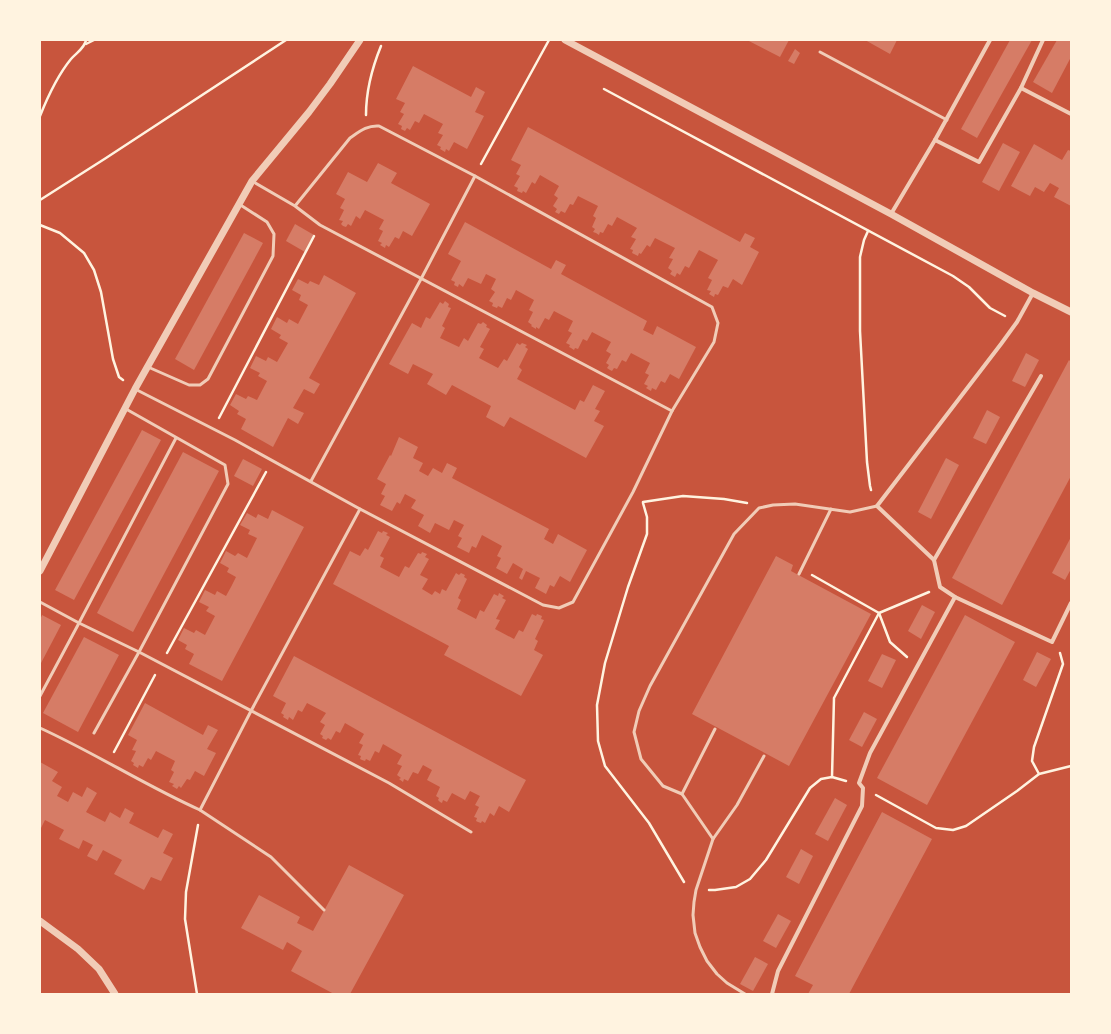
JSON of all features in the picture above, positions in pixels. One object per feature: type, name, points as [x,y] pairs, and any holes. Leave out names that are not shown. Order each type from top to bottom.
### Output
[{"type":"street","points":[[40,571],[135,389],[252,181],[309,112],[360,40]]},
{"type":"street","points":[[565,40],[891,214],[1033,293],[1071,312]]},
{"type":"street","points":[[891,214],[947,120],[990,40]]},
{"type":"street","points":[[935,140],[979,162],[1021,88],[1043,40]]},
{"type":"street","points":[[1021,88],[1071,114]]},
{"type":"street","points":[[1033,293],[1017,322],[1001,344],[877,506],[934,560],[940,587],[955,597],[1052,642],[1071,603]]},
{"type":"street","points":[[934,560],[1041,376]]},
{"type":"street","points":[[772,994],[778,971],[862,806],[863,788],[859,782],[870,753],[955,597]]},
{"type":"street","points":[[40,921],[78,949],[99,969],[115,994]]},
{"type":"lane","points":[[820,52],[947,120]]},
{"type":"lane","points":[[135,389],[214,429],[360,509],[543,605],[559,608],[573,602],[633,492],[672,411],[714,342],[718,324],[712,307],[475,176],[379,126],[367,128],[350,138],[295,206]]},
{"type":"lane","points":[[311,481],[421,279],[475,176]]},
{"type":"lane","points":[[252,181],[295,206],[320,225],[672,411]]},
{"type":"lane","points":[[148,367],[189,385],[200,385],[208,379],[273,256],[274,234],[268,222],[239,204]]},
{"type":"lane","points":[[94,733],[139,652],[228,484],[225,465],[125,408]]},
{"type":"lane","points":[[40,696],[176,438]]},
{"type":"lane","points":[[714,839],[682,794],[663,786],[641,759],[634,732],[639,711],[650,686],[734,534],[759,508],[772,505],[795,504],[850,512],[877,506]]},
{"type":"lane","points":[[200,810],[251,711],[360,509]]},
{"type":"lane","points":[[799,574],[831,509]]},
{"type":"lane","points":[[40,602],[389,782],[471,832]]},
{"type":"lane","points":[[40,728],[62,738],[174,799],[200,810],[271,857],[324,910]]},
{"type":"lane","points":[[682,794],[715,729]]},
{"type":"lane","points":[[745,994],[727,983],[717,974],[707,960],[695,933],[693,915],[696,890],[714,839],[737,805],[764,756]]},
{"type":"path","points":[[85,44],[86,40]]},
{"type":"path","points":[[40,116],[59,75],[71,58],[85,44],[94,40]]},
{"type":"path","points":[[40,200],[286,40]]},
{"type":"path","points":[[475,176],[549,40]]},
{"type":"path","points":[[367,128],[366,107],[368,88],[375,61],[381,46]]},
{"type":"path","points":[[604,89],[953,276],[969,287],[990,308],[1017,322]]},
{"type":"path","points":[[40,225],[60,233],[84,253],[94,270],[101,292],[112,360],[119,377],[135,389]]},
{"type":"path","points":[[214,429],[320,225]]},
{"type":"path","points":[[868,231],[860,257],[860,332],[867,462],[870,486],[877,506]]},
{"type":"path","points":[[109,763],[161,664],[272,461]]},
{"type":"path","points":[[633,492],[642,502],[647,517],[647,534],[628,587],[604,663],[597,705],[598,741],[605,766],[649,823],[683,881],[696,890],[715,890],[736,887],[750,879],[766,860],[810,788],[821,779],[832,777],[845,781],[859,782]]},
{"type":"path","points":[[642,502],[683,496],[744,502],[759,508]]},
{"type":"path","points":[[802,569],[879,612],[890,642],[917,666]]},
{"type":"path","points":[[832,777],[834,698],[879,612],[940,587]]},
{"type":"path","points":[[1039,774],[1032,761],[1034,747],[1063,664],[1059,652],[1052,642]]},
{"type":"path","points":[[863,788],[936,828],[953,830],[966,826],[1017,792],[1039,774],[1071,766]]},
{"type":"path","points":[[197,994],[185,919],[186,892],[200,810]]},
{"type":"building","points":[[747,40],[789,40],[780,57]]},
{"type":"building","points":[[865,40],[897,40],[890,54]]},
{"type":"building","points":[[1010,40],[1032,40],[977,138],[961,129]]},
{"type":"building","points":[[1057,40],[1071,40],[1071,57],[1052,93],[1033,82]]},
{"type":"building","points":[[795,49],[800,53],[794,64],[788,61]]},
{"type":"building","points":[[413,66],[471,97],[476,87],[485,92],[475,112],[484,116],[467,149],[454,142],[449,151],[446,149],[445,152],[440,149],[441,147],[437,145],[443,135],[438,133],[443,124],[424,114],[419,123],[415,121],[410,130],[407,128],[405,131],[401,129],[402,126],[398,124],[404,114],[400,112],[405,103],[396,99]]},
{"type":"building","points":[[528,127],[740,242],[745,233],[755,238],[750,247],[759,252],[742,285],[733,279],[728,288],[723,286],[718,295],[715,294],[714,297],[709,294],[711,291],[707,290],[712,280],[708,278],[718,260],[699,250],[689,268],[685,266],[680,275],[677,273],[675,277],[670,274],[672,271],[668,268],[673,259],[669,258],[675,248],[655,238],[650,247],[647,245],[638,256],[632,253],[633,250],[630,249],[636,239],[631,237],[637,228],[617,217],[612,226],[608,224],[603,233],[600,232],[599,235],[593,232],[595,229],[592,227],[596,218],[593,216],[598,206],[578,196],[573,205],[570,204],[565,213],[561,211],[559,214],[555,212],[557,209],[553,206],[558,198],[554,195],[559,186],[540,175],[535,184],[532,182],[526,193],[523,191],[522,193],[517,191],[518,188],[514,186],[520,176],[516,174],[521,165],[511,160]]},
{"type":"building","points":[[1003,143],[1020,152],[999,191],[982,182]]},
{"type":"building","points":[[1034,144],[1062,160],[1068,150],[1071,151],[1071,206],[1054,197],[1059,188],[1050,183],[1044,192],[1035,187],[1030,196],[1011,186]]},
{"type":"building","points":[[378,163],[397,173],[391,183],[430,204],[412,236],[403,231],[399,239],[395,237],[389,247],[386,245],[385,248],[380,245],[382,243],[378,241],[383,231],[379,229],[384,220],[365,210],[360,219],[356,216],[351,226],[348,224],[346,227],[343,226],[341,224],[343,221],[339,220],[344,210],[340,208],[345,199],[336,194],[348,172],[367,182]]},
{"type":"building","points":[[465,222],[551,269],[556,260],[566,265],[561,274],[647,321],[643,330],[653,335],[657,326],[696,347],[679,379],[670,374],[665,383],[661,381],[656,390],[652,388],[651,391],[646,388],[648,386],[644,384],[649,375],[645,373],[650,363],[631,353],[626,362],[622,360],[617,369],[614,368],[612,371],[610,370],[607,368],[609,365],[606,363],[611,354],[606,351],[611,342],[592,332],[587,341],[583,339],[578,349],[575,348],[574,350],[566,343],[572,333],[568,331],[573,321],[554,311],[549,320],[545,318],[539,329],[536,327],[536,329],[528,322],[533,312],[529,310],[534,300],[516,290],[511,300],[507,298],[502,308],[492,306],[493,303],[489,301],[495,292],[491,289],[496,279],[486,274],[481,284],[468,278],[463,287],[459,284],[458,287],[454,285],[455,282],[451,280],[461,261],[448,254]]},
{"type":"building","points":[[295,224],[314,235],[305,252],[286,241]]},
{"type":"building","points":[[244,233],[263,243],[194,370],[175,359]]},
{"type":"building","points":[[324,275],[356,293],[309,378],[320,384],[314,394],[304,389],[293,408],[304,413],[298,424],[288,418],[273,447],[241,429],[246,419],[237,414],[239,411],[230,405],[236,394],[246,399],[248,396],[257,400],[267,381],[258,376],[260,373],[250,368],[256,356],[266,361],[268,357],[277,362],[288,343],[279,338],[281,335],[271,329],[277,317],[287,323],[289,319],[298,324],[308,305],[299,300],[301,295],[292,290],[298,279],[308,284],[310,281],[319,285]]},
{"type":"building","points":[[445,301],[449,304],[448,307],[451,308],[442,326],[445,328],[440,338],[459,347],[464,338],[468,341],[478,323],[481,324],[483,322],[487,325],[486,327],[490,329],[480,347],[484,349],[479,358],[498,368],[504,359],[507,361],[517,343],[520,345],[522,343],[527,345],[525,347],[528,349],[519,367],[522,370],[517,379],[575,410],[580,400],[584,402],[593,385],[605,391],[595,409],[600,411],[594,421],[604,426],[586,458],[510,417],[504,427],[486,417],[491,406],[452,385],[446,395],[427,384],[433,374],[413,364],[408,374],[389,364],[412,323],[421,328],[426,317],[430,319],[440,302],[443,304]]},
{"type":"building","points":[[1026,353],[1039,360],[1025,387],[1012,381]]},
{"type":"building","points":[[1069,360],[1071,362],[1071,476],[1002,605],[952,578]]},
{"type":"building","points":[[987,410],[1000,417],[986,444],[973,438]]},
{"type":"building","points":[[142,430],[161,440],[74,600],[55,590]]},
{"type":"building","points":[[399,437],[418,447],[413,458],[423,463],[419,471],[428,476],[433,468],[442,473],[447,463],[457,468],[452,478],[549,529],[544,539],[553,544],[558,534],[587,550],[570,582],[560,576],[554,587],[550,585],[546,594],[535,588],[540,578],[526,571],[522,580],[519,578],[523,569],[513,563],[507,574],[496,568],[501,558],[497,556],[502,546],[482,535],[476,548],[472,546],[469,553],[457,547],[462,538],[458,536],[464,525],[454,520],[449,530],[435,523],[430,533],[418,526],[424,515],[411,508],[416,500],[405,494],[400,504],[397,502],[392,511],[380,505],[385,496],[381,494],[386,484],[377,479],[390,455],[391,456]]},
{"type":"building","points":[[183,452],[219,471],[133,632],[97,613]]},
{"type":"building","points":[[946,458],[959,465],[931,519],[918,512]]},
{"type":"building","points":[[243,459],[262,469],[253,486],[234,476]]},
{"type":"building","points":[[272,510],[304,527],[222,681],[189,664],[194,654],[185,649],[187,645],[178,640],[184,628],[194,633],[196,630],[205,635],[215,616],[206,611],[209,607],[199,602],[205,590],[215,595],[217,591],[226,596],[236,577],[227,572],[229,568],[220,563],[226,551],[235,556],[238,553],[247,558],[257,538],[248,534],[250,530],[240,525],[247,513],[256,518],[258,514],[268,519]]},
{"type":"building","points":[[378,531],[388,533],[386,535],[390,537],[380,556],[384,558],[380,567],[399,577],[405,566],[409,568],[418,553],[421,554],[422,552],[427,554],[425,557],[429,559],[420,575],[428,579],[422,589],[432,595],[435,591],[440,594],[442,589],[446,591],[456,573],[459,575],[461,573],[465,575],[464,577],[467,579],[458,598],[461,600],[457,609],[476,619],[480,610],[484,612],[494,594],[498,596],[499,593],[504,596],[502,598],[506,600],[496,619],[500,620],[495,629],[514,639],[519,630],[523,632],[532,614],[542,616],[541,619],[544,620],[535,639],[538,641],[534,650],[543,655],[521,696],[444,655],[449,646],[333,584],[350,551],[360,556],[365,548],[368,550]]},
{"type":"building","points":[[1071,537],[1071,569],[1065,580],[1052,573]]},
{"type":"building","points":[[776,556],[793,565],[791,571],[871,614],[789,766],[692,714]]},
{"type":"building","points":[[922,605],[935,612],[921,639],[908,631]]},
{"type":"building","points":[[42,615],[61,625],[40,665],[40,620]]},
{"type":"building","points":[[965,615],[1015,642],[927,805],[877,778]]},
{"type":"building","points":[[84,637],[119,655],[78,732],[43,713]]},
{"type":"building","points":[[1037,652],[1051,659],[1036,687],[1023,680]]},
{"type":"building","points":[[882,654],[896,660],[882,688],[868,681]]},
{"type":"building","points":[[294,656],[526,780],[509,812],[499,806],[494,816],[490,813],[485,823],[482,821],[481,823],[476,821],[477,818],[474,817],[479,807],[475,805],[480,796],[470,791],[465,800],[452,793],[447,802],[443,800],[442,803],[440,802],[438,800],[439,798],[436,796],[440,787],[427,780],[432,770],[423,765],[418,774],[413,772],[408,781],[404,779],[403,782],[397,775],[402,766],[397,764],[402,755],[383,744],[379,753],[375,751],[370,761],[360,759],[361,756],[358,755],[363,745],[359,743],[364,734],[345,723],[340,733],[336,731],[331,740],[328,738],[326,740],[322,738],[323,736],[320,734],[325,725],[320,722],[326,713],[307,703],[302,712],[298,710],[293,720],[289,717],[288,720],[283,717],[284,715],[281,713],[286,703],[273,696]]},
{"type":"building","points":[[145,703],[203,735],[208,725],[218,730],[207,749],[216,753],[204,776],[195,771],[190,780],[187,779],[181,788],[179,786],[177,789],[172,786],[174,784],[169,782],[174,772],[171,770],[175,761],[156,751],[151,760],[148,758],[143,767],[139,765],[138,768],[133,765],[134,763],[131,761],[136,751],[132,750],[137,740],[128,735]]},
{"type":"building","points":[[864,712],[877,719],[862,747],[849,740]]},
{"type":"building","points":[[40,762],[58,772],[52,781],[62,787],[57,796],[68,802],[73,792],[82,797],[87,787],[97,793],[86,812],[105,822],[110,812],[120,818],[125,808],[134,813],[129,823],[158,838],[163,829],[173,834],[163,853],[173,858],[161,881],[151,877],[144,890],[114,874],[122,860],[103,850],[97,861],[87,856],[93,845],[83,840],[79,849],[59,839],[64,830],[45,820],[40,830]]},
{"type":"building","points":[[835,798],[847,805],[828,841],[815,834]]},
{"type":"building","points":[[882,812],[932,839],[849,994],[808,994],[813,985],[795,976]]},
{"type":"building","points":[[801,849],[813,856],[799,884],[786,877]]},
{"type":"building","points":[[349,865],[404,895],[350,994],[334,994],[291,971],[302,951],[287,942],[283,950],[241,928],[259,895],[300,917],[297,923],[313,931]]},
{"type":"building","points":[[778,914],[791,921],[776,948],[763,941]]},
{"type":"building","points":[[755,957],[768,964],[753,991],[740,984]]}]
